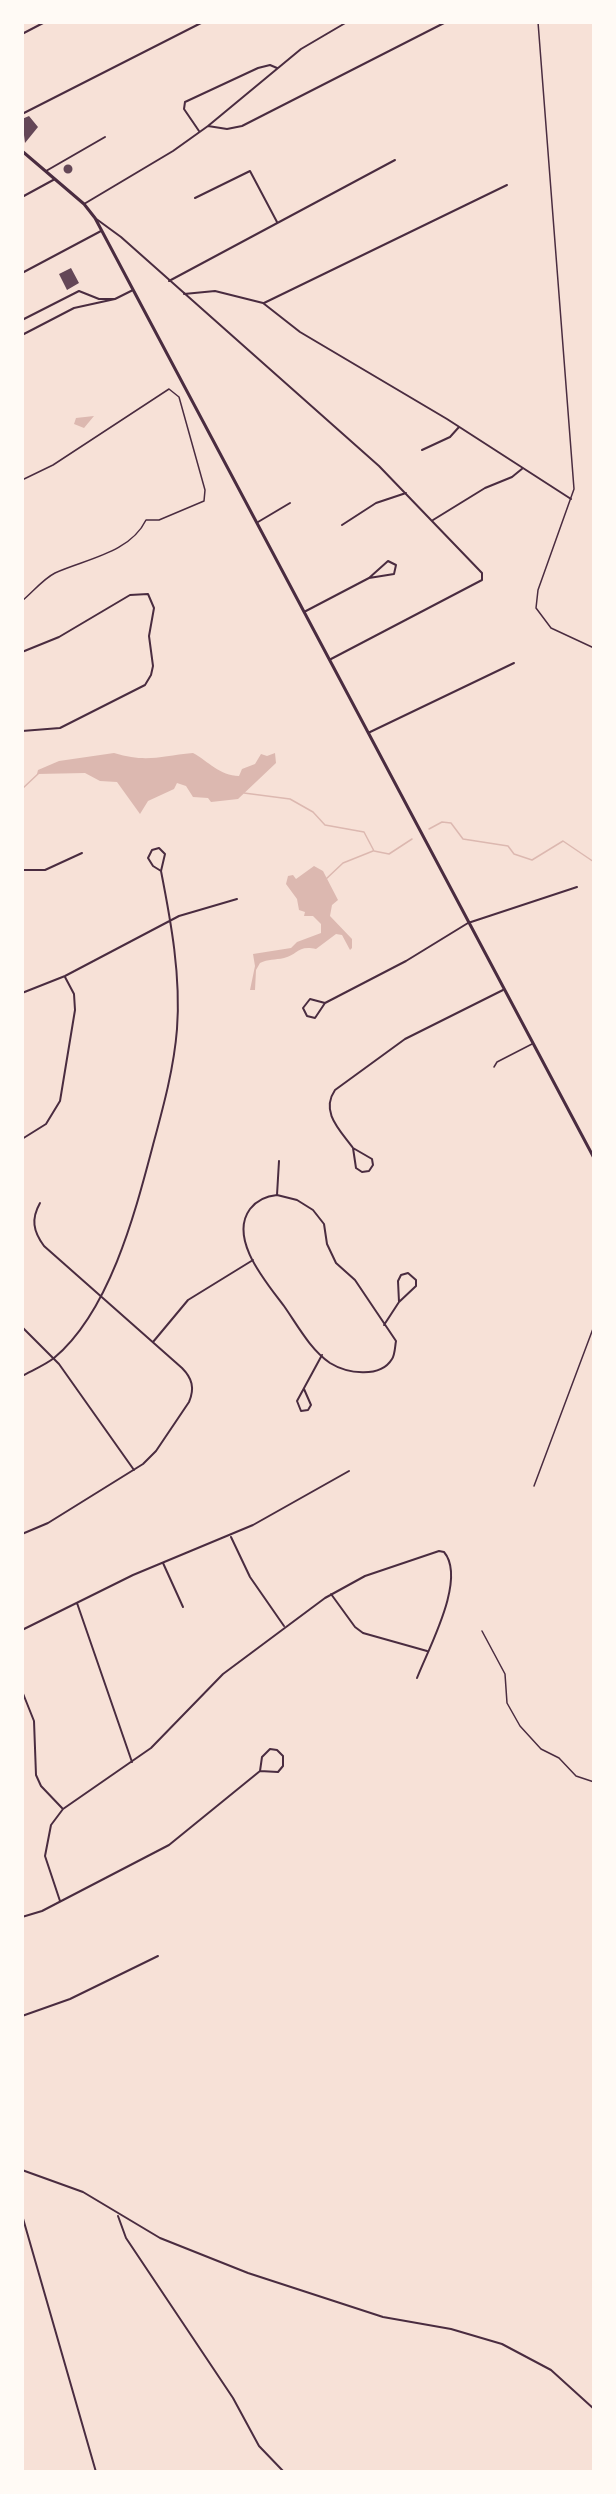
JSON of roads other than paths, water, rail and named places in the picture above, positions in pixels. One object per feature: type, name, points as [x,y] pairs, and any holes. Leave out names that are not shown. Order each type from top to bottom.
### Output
[{"type":"main road","points":[[22,151],[84,204],[95,218],[594,1158]]},
{"type":"street","points":[[22,34],[45,22]]},
{"type":"street","points":[[22,114],[203,22]]},
{"type":"street","points":[[84,204],[208,126],[301,50],[347,22]]},
{"type":"street","points":[[208,126],[227,129],[242,126],[446,22]]},
{"type":"street","points":[[199,132],[184,109],[185,102],[258,68],[270,65],[277,68]]},
{"type":"street","points":[[46,171],[105,137]]},
{"type":"street","points":[[169,281],[396,160]]},
{"type":"street","points":[[195,198],[250,171],[277,222]]},
{"type":"street","points":[[22,197],[55,179]]},
{"type":"street","points":[[263,303],[507,185]]},
{"type":"street","points":[[95,218],[117,234],[325,417],[405,493],[481,571],[484,578],[452,598],[329,660]]},
{"type":"street","points":[[22,273],[101,231]]},
{"type":"street","points":[[22,335],[74,308],[115,299],[133,290]]},
{"type":"street","points":[[22,320],[79,291],[99,299],[115,299]]},
{"type":"street","points":[[184,294],[215,291],[263,303],[300,332],[459,427],[571,499]]},
{"type":"street","points":[[422,450],[450,436],[459,427]]},
{"type":"street","points":[[432,520],[485,488],[512,477],[523,468]]},
{"type":"street","points":[[342,525],[376,503],[405,493]]},
{"type":"street","points":[[258,522],[290,503]]},
{"type":"street","points":[[304,612],[369,578],[388,561],[396,565],[394,574],[369,578]]},
{"type":"street","points":[[22,652],[59,637],[125,597],[143,593],[151,599],[154,608],[149,636],[152,671],[149,680],[138,690],[69,724],[53,729],[22,730]]},
{"type":"street","points":[[368,732],[514,663]]},
{"type":"street","points":[[22,1376],[54,1358],[74,1336],[101,1296],[125,1243],[166,1097],[177,1030],[177,980],[161,871],[165,854],[155,848],[148,858],[153,866],[161,871]]},
{"type":"street","points":[[22,870],[45,870],[82,853]]},
{"type":"street","points":[[325,1003],[315,999],[307,1001],[303,1008],[304,1013],[315,1018],[325,1003],[406,961],[468,923],[577,887]]},
{"type":"street","points":[[22,993],[65,976],[170,920],[237,899]]},
{"type":"street","points":[[22,1139],[46,1124],[60,1101],[75,1010],[74,994],[65,976]]},
{"type":"street","points":[[353,1148],[372,1159],[373,1165],[369,1171],[362,1172],[356,1168],[353,1148],[330,1113],[329,1102],[335,1090],[405,1040],[503,990]]},
{"type":"street","points":[[277,1195],[279,1161]]},
{"type":"street","points":[[277,1195],[297,1200],[313,1210],[324,1224],[327,1244],[336,1263],[355,1280],[396,1341],[392,1359],[379,1370],[351,1372],[330,1363],[309,1343],[253,1260],[244,1231],[248,1212],[262,1199],[277,1195]]},
{"type":"street","points":[[22,1534],[48,1523],[134,1470],[156,1451],[189,1402],[192,1392],[191,1381],[186,1371],[41,1241],[33,1220],[40,1203]]},
{"type":"street","points":[[153,1342],[188,1300],[253,1260]]},
{"type":"street","points":[[384,1324],[399,1302],[416,1286],[412,1275],[402,1275],[398,1281],[399,1302]]},
{"type":"street","points":[[22,1327],[54,1358],[134,1470]]},
{"type":"street","points":[[304,1389],[312,1405],[308,1410],[301,1411],[297,1401],[322,1355]]},
{"type":"street","points":[[22,1630],[163,1563],[231,1536],[349,1470]]},
{"type":"street","points":[[231,1536],[250,1577],[284,1626]]},
{"type":"street","points":[[60,1901],[45,1856],[51,1825],[63,1809],[160,1740],[223,1674],[284,1626],[331,1594],[365,1576],[434,1552],[444,1552],[451,1566],[450,1588],[417,1678]]},
{"type":"street","points":[[163,1563],[183,1607]]},
{"type":"street","points":[[331,1594],[355,1627],[363,1633],[427,1651]]},
{"type":"street","points":[[77,1603],[132,1762]]},
{"type":"street","points":[[22,1691],[34,1721],[36,1775],[41,1786],[63,1809]]},
{"type":"street","points":[[22,1917],[60,1901],[169,1845],[260,1771],[262,1757],[267,1751],[281,1752],[284,1761],[281,1770],[260,1771]]},
{"type":"street","points":[[22,2016],[70,1999],[158,1956]]},
{"type":"street","points":[[22,2170],[83,2192],[118,2216],[176,2246],[248,2273],[383,2317],[451,2329],[502,2344],[558,2375],[594,2409]]},
{"type":"street","points":[[22,2215],[96,2472]]},
{"type":"street","points":[[118,2216],[126,2238],[233,2398],[259,2446],[284,2472]]},
{"type":"lane","points":[[538,22],[574,489],[538,590],[536,608],[551,628],[594,648]]},
{"type":"lane","points":[[494,1067],[497,1062],[532,1044]]},
{"type":"waterway","points":[[22,789],[39,773]]},
{"type":"waterway","points":[[244,793],[290,799],[313,812],[325,825],[364,832],[374,851],[389,854],[412,839]]},
{"type":"waterway","points":[[429,829],[442,822],[451,823],[463,839],[508,846],[514,854],[532,860],[563,841],[594,862]]},
{"type":"waterway","points":[[326,879],[343,863],[373,851]]}]
